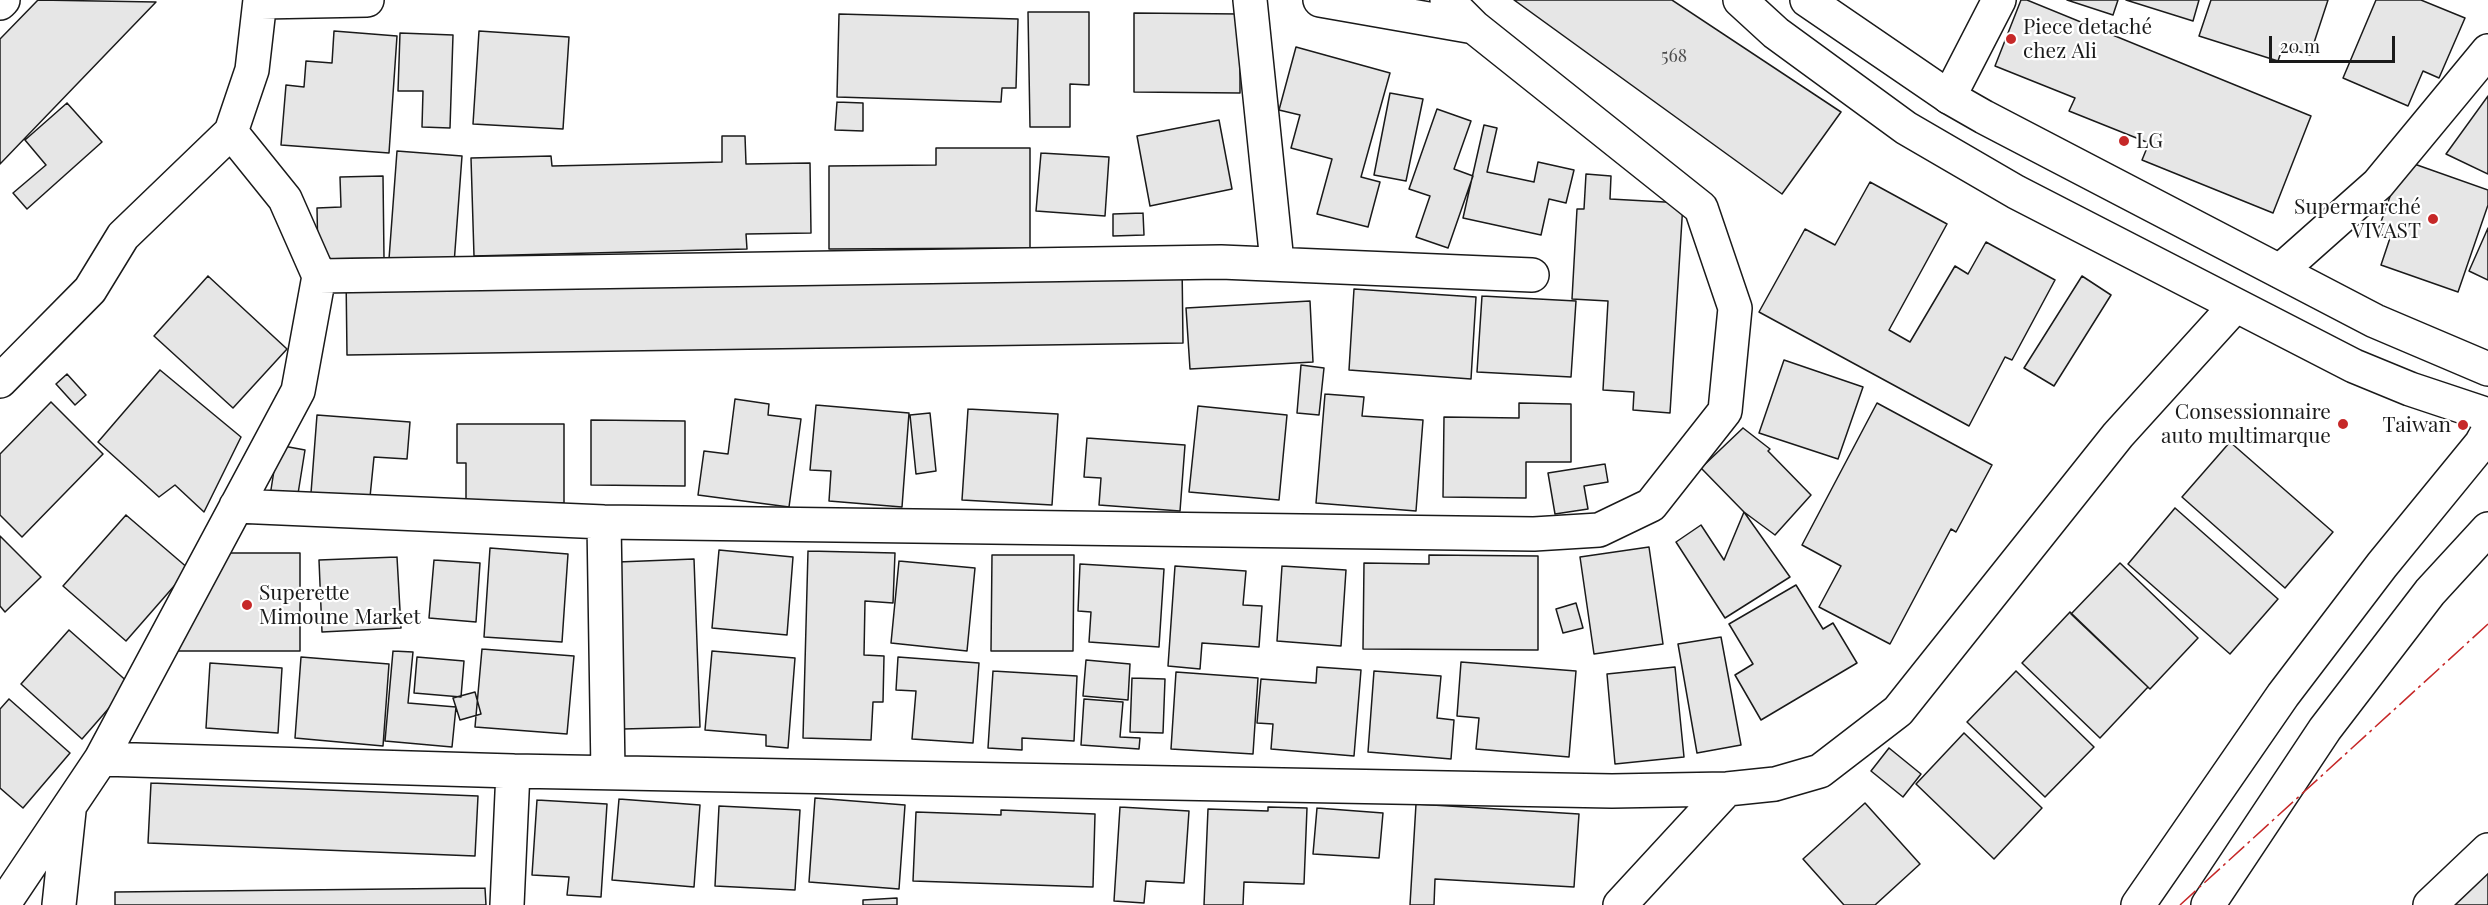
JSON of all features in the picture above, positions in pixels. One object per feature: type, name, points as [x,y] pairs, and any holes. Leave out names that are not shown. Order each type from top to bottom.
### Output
[{"type":"street","points":[[0,381],[90,290],[123,236],[231,132],[252,70],[262,1],[367,0]]},
{"type":"street","points":[[1250,0],[1277,262]]},
{"type":"street","points":[[1320,0],[1474,27]]},
{"type":"street","points":[[236,506],[604,522],[1534,534],[1599,530],[1651,505],[1725,411],[1735,308],[1701,208],[1474,27],[1447,0]]},
{"type":"street","points":[[1740,0],[1776,33],[1906,128],[2016,192],[2354,366],[2409,389],[2488,415]]},
{"type":"street","points":[[1807,0],[1949,97],[2375,321],[2488,369]]},
{"type":"street","points":[[1949,97],[1999,0]]},
{"type":"street","points":[[2280,271],[2378,184],[2488,51]]},
{"type":"street","points":[[3,905],[101,759],[298,391],[320,276],[285,199],[231,132]]},
{"type":"street","points":[[320,276],[1277,262],[1532,275]]},
{"type":"street","points":[[101,759],[513,771],[1600,791],[1728,789],[1775,784],[1820,771],[1898,711],[2118,435],[2235,306]]},
{"type":"street","points":[[2138,905],[2283,695],[2382,564],[2481,444],[2488,431]]},
{"type":"street","points":[[604,522],[608,772]]},
{"type":"street","points":[[2208,905],[2332,720],[2430,591],[2488,529]]},
{"type":"street","points":[[507,905],[513,771]]},
{"type":"street","points":[[1620,905],[1728,789]]},
{"type":"street","points":[[59,905],[69,809]]},
{"type":"street","points":[[2430,905],[2488,850]]},
{"type":"building","points":[[38,0],[156,2],[0,164],[0,39]]},
{"type":"building","points":[[1514,0],[1672,0],[1841,112],[1782,194]]},
{"type":"building","points":[[2021,0],[2027,0],[2311,116],[2273,213],[2142,160],[2149,143],[2069,111],[2075,98],[1995,66]]},
{"type":"building","points":[[2067,0],[2118,0],[2113,15]]},
{"type":"building","points":[[2126,0],[2199,0],[2193,21]]},
{"type":"building","points":[[2211,0],[2328,0],[2310,55],[2283,46],[2278,61],[2199,36]]},
{"type":"building","points":[[2376,0],[2421,0],[2465,18],[2439,78],[2423,71],[2408,106],[2343,78]]},
{"type":"building","points":[[1028,12],[1089,12],[1089,85],[1070,84],[1070,127],[1030,127]]},
{"type":"building","points":[[1134,13],[1240,14],[1240,93],[1134,92]]},
{"type":"building","points":[[839,14],[1018,19],[1016,88],[1002,88],[1001,102],[837,97]]},
{"type":"building","points":[[334,31],[397,36],[389,153],[281,145],[286,85],[304,87],[306,61],[332,63]]},
{"type":"building","points":[[479,31],[569,37],[563,129],[473,124]]},
{"type":"building","points":[[400,33],[453,35],[450,128],[422,127],[423,91],[398,91]]},
{"type":"building","points":[[1296,47],[1390,73],[1361,177],[1380,182],[1368,227],[1317,214],[1332,159],[1291,148],[1300,115],[1279,110]]},
{"type":"building","points":[[1390,93],[1423,99],[1406,181],[1374,175]]},
{"type":"building","points":[[2488,96],[2488,174],[2446,154]]},
{"type":"building","points":[[837,102],[863,103],[863,131],[835,130]]},
{"type":"building","points":[[67,103],[102,142],[27,209],[13,193],[46,165],[25,140]]},
{"type":"building","points":[[1437,109],[1471,121],[1454,169],[1473,176],[1448,248],[1416,237],[1430,196],[1409,189]]},
{"type":"building","points":[[1219,120],[1232,189],[1150,206],[1137,136]]},
{"type":"building","points":[[1484,125],[1497,128],[1487,172],[1534,182],[1538,162],[1574,170],[1566,203],[1549,199],[1541,235],[1463,218]]},
{"type":"building","points":[[722,136],[745,136],[746,164],[810,163],[811,233],[746,234],[747,249],[474,256],[471,158],[551,156],[552,166],[722,162]]},
{"type":"building","points":[[936,148],[1030,148],[1030,248],[829,249],[829,166],[936,165]]},
{"type":"building","points":[[397,151],[462,156],[454,264],[389,259]]},
{"type":"building","points":[[1041,153],[1109,157],[1105,216],[1036,211]]},
{"type":"building","name":"Supermarché VIVAST","points":[[2403,160],[2488,190],[2488,205],[2458,292],[2381,265],[2390,238],[2377,233]]},
{"type":"building","points":[[1586,174],[1611,176],[1610,199],[1683,203],[1670,413],[1633,410],[1634,392],[1603,390],[1608,301],[1572,299],[1577,209],[1584,209]]},
{"type":"building","points":[[383,176],[384,258],[318,259],[317,208],[341,207],[340,177]]},
{"type":"building","points":[[1870,182],[1947,224],[1889,330],[1910,342],[1955,266],[1968,274],[1986,242],[2055,280],[2012,360],[2005,357],[1969,426],[1759,312],[1805,229],[1835,245]]},
{"type":"building","points":[[1143,213],[1144,235],[1113,236],[1113,214]]},
{"type":"building","points":[[2488,228],[2488,280],[2469,271]]},
{"type":"building","points":[[1182,263],[1183,343],[347,355],[346,274]]},
{"type":"building","points":[[208,276],[287,349],[233,408],[154,336]]},
{"type":"building","points":[[2082,276],[2111,295],[2054,386],[2024,368]]},
{"type":"building","points":[[1354,289],[1476,297],[1471,379],[1349,370]]},
{"type":"building","points":[[1482,296],[1576,301],[1571,377],[1477,372]]},
{"type":"building","points":[[1310,301],[1313,362],[1190,369],[1186,308]]},
{"type":"building","points":[[1784,360],[1863,387],[1838,459],[1759,433]]},
{"type":"building","points":[[1301,365],[1324,368],[1319,415],[1297,413]]},
{"type":"building","points":[[160,370],[241,437],[204,512],[175,485],[159,497],[98,442]]},
{"type":"building","points":[[67,374],[86,395],[75,405],[56,384]]},
{"type":"building","points":[[1325,394],[1364,397],[1362,416],[1423,420],[1416,511],[1316,503]]},
{"type":"building","points":[[735,399],[769,404],[768,415],[801,419],[789,507],[698,495],[704,451],[728,454]]},
{"type":"building","points":[[51,402],[103,454],[22,537],[0,515],[0,454]]},
{"type":"building","points":[[1519,403],[1571,404],[1571,462],[1526,462],[1526,498],[1443,497],[1444,417],[1519,418]]},
{"type":"building","points":[[1877,403],[1992,465],[1956,532],[1951,529],[1890,644],[1819,607],[1841,566],[1802,545]]},
{"type":"building","points":[[816,405],[909,413],[902,507],[829,501],[831,471],[810,470]]},
{"type":"building","points":[[1198,406],[1287,415],[1279,500],[1189,492]]},
{"type":"building","points":[[968,409],[1058,414],[1052,505],[962,500]]},
{"type":"building","points":[[930,413],[936,471],[916,474],[910,415]]},
{"type":"building","points":[[317,415],[410,422],[407,459],[374,457],[370,497],[311,493]]},
{"type":"building","points":[[591,420],[685,421],[685,486],[591,485]]},
{"type":"building","points":[[457,424],[564,424],[564,503],[466,503],[466,463],[457,463]]},
{"type":"building","points":[[1743,428],[1770,449],[1768,451],[1811,495],[1775,535],[1744,512],[1701,468]]},
{"type":"building","points":[[1087,438],[1185,445],[1180,511],[1099,505],[1101,478],[1084,477]]},
{"type":"building","points":[[2230,442],[2333,532],[2285,588],[2182,497]]},
{"type":"building","points":[[278,445],[305,450],[297,500],[270,496]]},
{"type":"building","points":[[1605,464],[1608,482],[1584,486],[1588,509],[1555,514],[1548,473]]},
{"type":"building","points":[[2175,508],[2278,599],[2230,654],[2128,564]]},
{"type":"building","points":[[1744,512],[1790,577],[1725,618],[1676,542],[1701,525],[1724,560]]},
{"type":"building","points":[[126,515],[189,569],[126,641],[63,586]]},
{"type":"building","points":[[0,536],[41,577],[5,612],[0,606]]},
{"type":"building","points":[[1649,547],[1663,644],[1594,654],[1580,557]]},
{"type":"building","points":[[490,548],[568,554],[562,642],[484,637]]},
{"type":"building","points":[[719,550],[793,557],[787,635],[712,628]]},
{"type":"building","points":[[808,551],[895,553],[893,603],[865,601],[864,655],[884,656],[883,702],[873,702],[871,740],[803,738]]},
{"type":"building","points":[[215,553],[300,553],[300,651],[168,651]]},
{"type":"building","points":[[992,555],[1074,555],[1073,651],[991,651]]},
{"type":"building","points":[[1429,555],[1538,556],[1538,650],[1363,649],[1364,563],[1429,564]]},
{"type":"building","points":[[397,557],[401,628],[322,632],[319,560]]},
{"type":"building","points":[[694,559],[700,727],[623,729],[618,562]]},
{"type":"building","points":[[434,560],[480,563],[476,622],[429,618]]},
{"type":"building","points":[[899,561],[975,568],[967,651],[891,643]]},
{"type":"building","points":[[2120,563],[2198,638],[2150,689],[2071,614]]},
{"type":"building","points":[[1080,564],[1164,569],[1159,647],[1089,642],[1091,612],[1078,611]]},
{"type":"building","points":[[1175,566],[1246,571],[1243,605],[1262,606],[1259,647],[1202,643],[1200,669],[1168,666]]},
{"type":"building","points":[[1282,566],[1346,570],[1341,646],[1277,641]]},
{"type":"building","points":[[1796,585],[1823,629],[1833,623],[1857,663],[1761,720],[1735,675],[1753,664],[1729,624]]},
{"type":"building","points":[[1576,603],[1583,628],[1563,633],[1556,609]]},
{"type":"building","points":[[2070,612],[2148,687],[2100,738],[2022,663]]},
{"type":"building","points":[[69,630],[130,684],[82,739],[21,684]]},
{"type":"building","points":[[1721,637],[1741,745],[1697,753],[1678,644]]},
{"type":"building","points":[[482,649],[574,656],[567,734],[475,727]]},
{"type":"building","points":[[393,651],[413,652],[408,703],[456,707],[452,747],[385,741]]},
{"type":"building","points":[[712,651],[795,658],[788,748],[766,746],[766,735],[705,730]]},
{"type":"building","points":[[301,657],[389,664],[383,746],[295,738]]},
{"type":"building","points":[[417,657],[464,661],[461,697],[414,693]]},
{"type":"building","points":[[898,657],[979,663],[973,743],[912,739],[916,691],[896,690]]},
{"type":"building","points":[[1086,660],[1130,664],[1128,700],[1083,696]]},
{"type":"building","points":[[1461,662],[1576,671],[1569,757],[1476,749],[1479,718],[1457,716]]},
{"type":"building","points":[[210,663],[282,668],[278,733],[206,728]]},
{"type":"building","points":[[1317,667],[1361,670],[1354,756],[1271,749],[1273,724],[1257,723],[1261,679],[1316,683]]},
{"type":"building","points":[[1675,667],[1684,757],[1615,764],[1607,674]]},
{"type":"building","points":[[993,671],[1077,676],[1074,741],[1022,738],[1022,750],[988,748]]},
{"type":"building","points":[[1374,671],[1441,676],[1437,718],[1454,720],[1451,759],[1368,752]]},
{"type":"building","points":[[2016,671],[2094,747],[2045,797],[1967,722]]},
{"type":"building","points":[[1176,672],[1258,678],[1253,754],[1171,749]]},
{"type":"building","points":[[1132,678],[1165,679],[1163,733],[1130,732]]},
{"type":"building","points":[[475,692],[481,714],[460,720],[453,698]]},
{"type":"building","points":[[9,699],[70,753],[23,808],[0,788],[0,709]]},
{"type":"building","points":[[1084,699],[1123,702],[1120,737],[1140,738],[1139,749],[1081,745]]},
{"type":"building","points":[[1964,733],[2042,808],[1994,859],[1916,784]]},
{"type":"building","points":[[1889,748],[1921,774],[1903,797],[1871,771]]},
{"type":"building","points":[[151,783],[478,796],[475,856],[148,843]]},
{"type":"building","points":[[815,798],[905,805],[899,889],[809,882]]},
{"type":"building","points":[[619,799],[700,805],[694,887],[612,880]]},
{"type":"building","points":[[537,800],[607,804],[601,897],[567,895],[569,877],[532,875]]},
{"type":"building","points":[[1865,803],[1920,864],[1875,905],[1844,905],[1803,859]]},
{"type":"building","points":[[1416,804],[1579,814],[1574,887],[1435,879],[1434,905],[1410,905]]},
{"type":"building","points":[[719,806],[800,810],[795,890],[715,886]]},
{"type":"building","points":[[1120,807],[1189,811],[1184,883],[1146,881],[1144,903],[1114,901]]},
{"type":"building","points":[[1268,807],[1307,808],[1304,884],[1244,882],[1243,905],[1204,905],[1208,809],[1268,811]]},
{"type":"building","points":[[1317,808],[1383,813],[1379,858],[1313,854]]},
{"type":"building","points":[[1001,810],[1095,814],[1093,887],[913,881],[916,812],[1001,815]]},
{"type":"building","points":[[2488,866],[2488,905],[2453,905]]},
{"type":"building","points":[[485,888],[486,905],[115,905],[115,892]]},
{"type":"building","points":[[897,898],[897,905],[863,905],[863,900]]},
{"type":"power","points":[[2180,905],[2488,624]]},
{"type":"place","name":"Piece detaché chez Ali","points":[[2011,39]]},
{"type":"place","name":"LG","points":[[2124,141]]},
{"type":"place","name":"Supermarché VIVAST","points":[[2433,219]]},
{"type":"place","name":"Consessionnaire auto multimarque","points":[[2343,424]]},
{"type":"place","name":"Taiwan","points":[[2463,425]]},
{"type":"place","name":"Superette Mimoune Market","points":[[247,605]]}]
